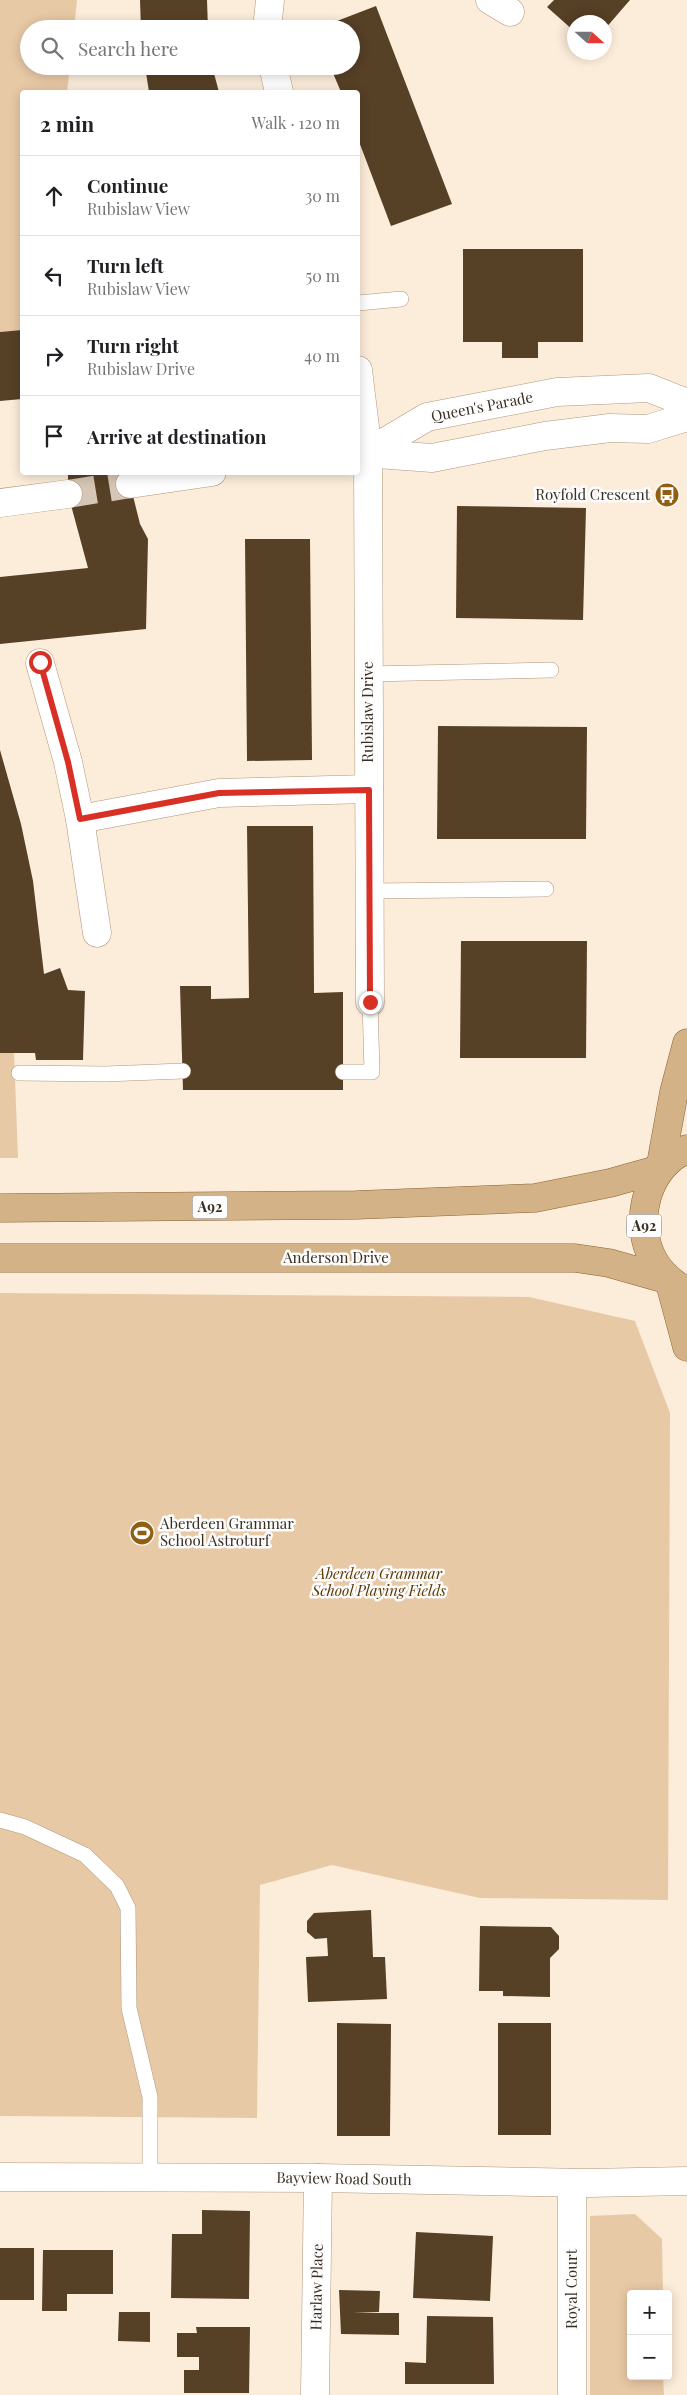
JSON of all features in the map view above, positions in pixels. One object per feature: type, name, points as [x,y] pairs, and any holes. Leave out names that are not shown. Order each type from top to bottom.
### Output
[{"type":"main road","points":[[660,1169],[674,1092],[687,1043]]},
{"type":"main road","name":"A92","points":[[678,1286],[654,1261],[645,1238],[643,1214],[648,1190],[660,1169],[679,1153],[687,1149]]},
{"type":"main road","name":"A92","points":[[0,1208],[346,1206],[535,1198],[610,1183],[660,1169]]},
{"type":"main road","name":"Anderson Drive","points":[[0,1258],[576,1258],[609,1263],[678,1286]]},
{"type":"main road","points":[[678,1286],[687,1347]]},
{"type":"street","points":[[268,20],[270,0]]},
{"type":"street","points":[[275,75],[279,90]]},
{"type":"street","name":"Queen's Parade","points":[[363,453],[427,417],[557,392],[649,388],[687,403]]},
{"type":"street","name":"Rubislaw Drive","points":[[360,403],[363,453],[368,674],[370,1002]]},
{"type":"street","points":[[363,453],[432,458],[544,436],[610,428],[648,428],[687,417]]},
{"type":"street","points":[[130,484],[192,475]]},
{"type":"street","points":[[0,503],[68,494]]},
{"type":"street","points":[[40,662],[68,762],[80,819],[97,934]]},
{"type":"street","points":[[80,819],[219,793],[369,790]]},
{"type":"street","name":"Bayview Road South","points":[[0,2177],[318,2178],[572,2183],[687,2181]]},
{"type":"street","name":"Harlaw Place","points":[[315,2395],[318,2178]]},
{"type":"street","name":"Royal Court","points":[[572,2183],[572,2395]]},
{"type":"lane","points":[[360,303],[401,299]]},
{"type":"lane","points":[[368,674],[551,670]]},
{"type":"lane","points":[[370,891],[546,889]]},
{"type":"lane","points":[[343,1072],[372,1072],[370,1002]]},
{"type":"lane","points":[[19,1074],[183,1072]]},
{"type":"lane","points":[[0,1820],[25,1827],[85,1855],[117,1886],[128,1908],[129,2008],[150,2097],[150,2178]]},
{"type":"green space","points":[[0,0],[77,0],[75,20],[20,20],[20,75],[69,75],[67,90],[20,90],[20,330],[0,332]]},
{"type":"green space","points":[[0,1053],[14,1053],[18,1158],[0,1158]]},
{"type":"green space","name":"Aberdeen Grammar School Playing Fields","points":[[0,1293],[529,1297],[635,1321],[670,1413],[668,1900],[480,1898],[332,1865],[260,1885],[257,2118],[0,2116]]},
{"type":"green space","points":[[635,2214],[662,2239],[663,2290],[627,2290],[627,2380],[663,2380],[664,2395],[590,2395],[590,2216]]},
{"type":"building","points":[[140,0],[207,0],[208,20],[141,20]]},
{"type":"building","points":[[554,0],[630,0],[612,21],[612,15],[567,15],[567,25],[547,7]]},
{"type":"building","points":[[376,6],[452,204],[391,226],[360,144],[360,90],[340,90],[334,75],[360,75],[360,20],[339,20]]},
{"type":"building","points":[[146,75],[214,75],[218,90],[149,90]]},
{"type":"building","points":[[463,249],[583,249],[583,342],[538,342],[538,358],[502,358],[502,342],[463,342]]},
{"type":"building","points":[[20,330],[20,399],[0,401],[0,332]]},
{"type":"building","points":[[68,475],[131,475],[130,484],[140,524],[148,539],[146,629],[0,644],[0,577],[88,568],[68,494]]},
{"type":"building","points":[[457,506],[586,508],[583,620],[456,618]]},
{"type":"building","points":[[245,539],[310,539],[312,760],[247,761]]},
{"type":"building","points":[[438,726],[587,727],[586,839],[437,839]]},
{"type":"building","points":[[0,750],[21,824],[33,881],[44,974],[60,968],[68,990],[85,991],[83,1060],[36,1060],[35,1053],[0,1053]]},
{"type":"building","points":[[247,826],[313,826],[314,993],[343,992],[343,1090],[183,1090],[180,986],[211,986],[211,999],[249,998]]},
{"type":"building","points":[[461,941],[587,941],[586,1058],[460,1058]]},
{"type":"building","points":[[371,1910],[373,1957],[385,1957],[387,1999],[308,2002],[306,1957],[328,1956],[327,1938],[315,1939],[307,1932],[307,1921],[314,1913]]},
{"type":"building","points":[[480,1926],[551,1927],[559,1936],[559,1949],[550,1958],[550,1997],[503,1996],[503,1991],[479,1991]]},
{"type":"building","points":[[337,2023],[391,2024],[390,2136],[337,2136]]},
{"type":"building","points":[[498,2023],[551,2023],[551,2135],[498,2135]]},
{"type":"building","points":[[202,2210],[250,2211],[249,2299],[171,2298],[172,2234],[202,2234]]},
{"type":"building","points":[[416,2232],[493,2236],[490,2301],[413,2298]]},
{"type":"building","points":[[0,2248],[34,2248],[34,2300],[0,2300]]},
{"type":"building","points":[[43,2250],[113,2250],[113,2294],[67,2294],[67,2311],[42,2311]]},
{"type":"building","points":[[339,2290],[380,2291],[379,2312],[353,2313],[399,2313],[399,2335],[341,2334]]},
{"type":"building","points":[[119,2312],[150,2312],[150,2342],[118,2341]]},
{"type":"building","points":[[427,2316],[493,2317],[494,2384],[405,2384],[405,2362],[426,2363]]},
{"type":"building","points":[[196,2327],[250,2327],[249,2393],[184,2393],[184,2370],[199,2370],[199,2357],[177,2357],[177,2333],[197,2333]]},
{"type":"tunnel","points":[[68,494],[130,484]]},
{"type":"place","name":"Royfold Crescent","points":[[667,495]]},
{"type":"place","name":"Aberdeen Grammar School Astroturf","points":[[142,1533]]},
{"type":"route","points":[[40,662],[68,762],[80,819],[219,793],[369,790],[370,1002]]}]
